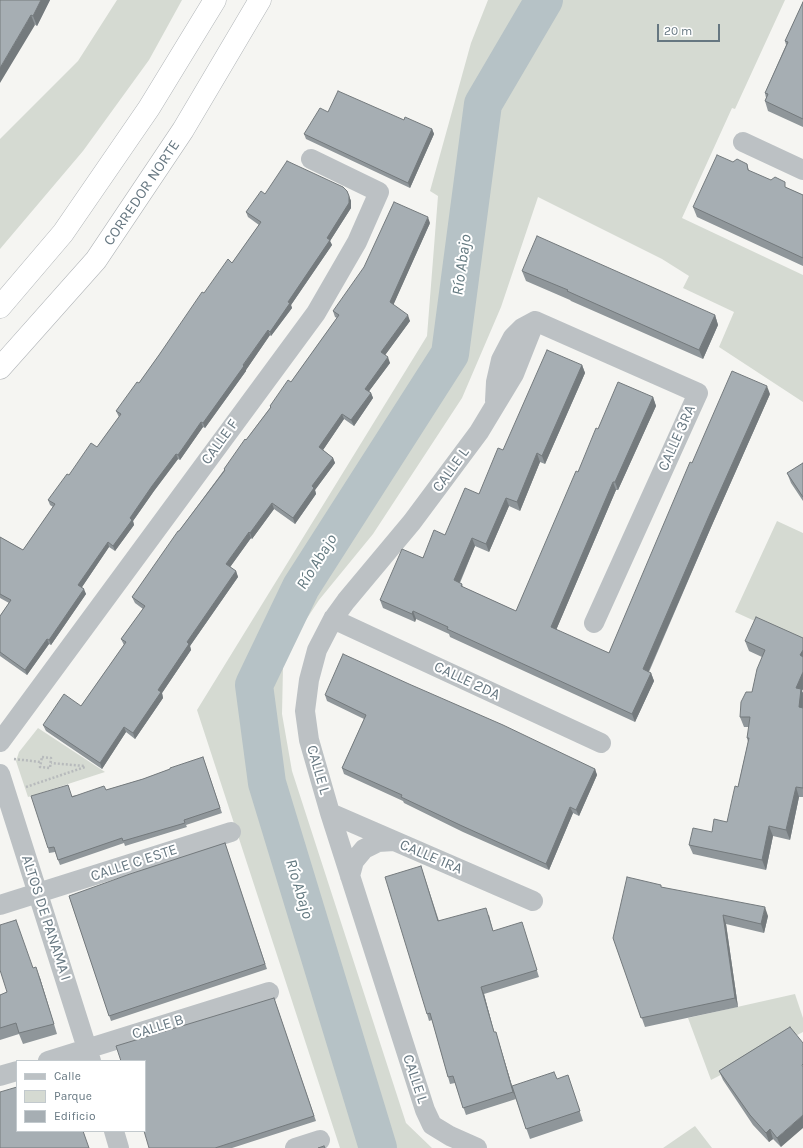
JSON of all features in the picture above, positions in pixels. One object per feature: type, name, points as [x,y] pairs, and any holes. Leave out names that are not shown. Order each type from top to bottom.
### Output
[{"type":"highway","points":[[0,307],[63,232],[149,108],[215,0]]},
{"type":"highway","name":"CORREDOR NORTE","points":[[0,368],[96,260],[183,130],[260,0]]},
{"type":"street","points":[[743,142],[803,170]]},
{"type":"street","name":"CALLE F","points":[[0,742],[316,313],[357,242],[379,192],[311,159]]},
{"type":"street","name":"CALLE L","points":[[478,1148],[450,1136],[432,1126],[425,1110],[330,812],[309,740],[305,711],[309,680],[317,650],[333,619],[346,601],[412,522],[479,432],[514,374],[535,321]]},
{"type":"street","name":"CALLE 3RA","points":[[535,321],[698,393],[594,623]]},
{"type":"street","name":"CALLE 2DA","points":[[333,619],[602,743]]},
{"type":"street","name":"ALTOS DE PANAMA I","points":[[0,774],[89,1055]]},
{"type":"street","name":"CALLE 1RA","points":[[330,812],[533,901]]},
{"type":"street","name":"CALLE C ESTE","points":[[0,905],[231,832]]},
{"type":"street","points":[[350,876],[354,861],[364,849],[378,842],[394,841]]},
{"type":"street","name":"CALLE B","points":[[55,1060],[89,1055],[269,992]]},
{"type":"street","points":[[0,1076],[16,1070]]},
{"type":"street","points":[[114,1132],[119,1148]]},
{"type":"street","points":[[295,1148],[320,1140]]},
{"type":"path","points":[[42,756],[52,758],[51,763],[50,768],[40,767],[42,756]]},
{"type":"path","points":[[14,759],[41,762]]},
{"type":"path","points":[[22,788],[85,768],[84,766],[51,763]]},
{"type":"green space","points":[[117,0],[182,0],[149,60],[83,151],[0,249],[0,139],[78,61]]},
{"type":"green space","points":[[488,0],[785,0],[735,109],[732,108],[682,218],[803,275],[803,402],[719,347],[734,312],[683,288],[689,276],[662,259],[538,197],[501,307],[462,398],[373,534],[319,600],[298,632],[283,667],[282,714],[292,771],[406,1123],[432,1148],[340,1148],[197,710],[427,336],[438,196],[430,191],[471,43]]},
{"type":"green space","points":[[777,521],[803,533],[803,643],[735,612]]},
{"type":"green space","points":[[38,728],[105,772],[28,797],[16,761],[19,752]]},
{"type":"green space","points":[[795,994],[803,1018],[803,1032],[711,1080],[688,1018]]},
{"type":"green space","points":[[695,1126],[712,1148],[663,1148]]},
{"type":"building","points":[[0,0],[41,0],[33,16],[31,15],[0,68]]},
{"type":"building","points":[[803,2],[803,119],[765,101],[768,94],[765,93],[788,42],[785,41]]},
{"type":"building","points":[[338,91],[404,120],[405,117],[432,129],[408,183],[304,134],[320,108],[328,112]]},
{"type":"building","points":[[717,155],[733,162],[737,159],[747,164],[748,170],[771,180],[775,177],[785,182],[785,187],[803,195],[803,258],[693,207]]},
{"type":"building","points":[[287,161],[343,187],[347,191],[349,203],[327,238],[330,240],[288,302],[290,303],[270,332],[268,330],[203,423],[201,422],[178,455],[176,454],[152,486],[130,518],[132,520],[113,546],[108,542],[78,585],[84,589],[49,640],[47,639],[25,670],[0,652],[0,616],[11,600],[0,594],[0,537],[23,550],[55,504],[48,500],[67,474],[69,475],[91,443],[97,447],[121,414],[116,411],[137,382],[139,383],[202,292],[204,293],[228,259],[232,263],[261,222],[246,212],[261,191],[265,194]]},
{"type":"building","points":[[394,202],[428,217],[390,302],[408,315],[381,352],[388,357],[365,389],[371,393],[351,420],[342,414],[319,447],[333,458],[312,486],[314,488],[293,518],[272,503],[250,533],[249,532],[226,564],[236,571],[187,642],[189,644],[158,690],[161,692],[133,733],[124,727],[100,763],[43,725],[64,694],[81,706],[126,642],[121,639],[145,606],[132,597],[178,531],[225,470],[224,469],[245,439],[246,440],[271,407],[270,406],[288,380],[291,382],[339,315],[333,311],[364,267]]},
{"type":"building","points":[[537,236],[715,315],[699,350],[567,291],[568,290],[522,271]]},
{"type":"building","points":[[547,350],[582,365],[542,456],[537,453],[517,502],[506,498],[486,544],[472,538],[454,580],[462,584],[461,586],[516,611],[576,471],[578,472],[596,428],[598,429],[618,382],[653,397],[615,482],[613,482],[551,627],[609,653],[690,462],[692,463],[732,371],[767,386],[643,669],[651,673],[632,714],[447,629],[448,627],[413,611],[412,614],[380,600],[402,549],[423,558],[434,530],[445,535],[465,488],[479,494],[498,448],[503,450]]},
{"type":"building","points":[[803,463],[803,497],[787,473]]},
{"type":"building","points":[[756,617],[803,638],[803,650],[800,655],[803,657],[803,672],[796,688],[801,689],[799,707],[803,708],[803,788],[796,787],[786,830],[769,826],[762,860],[689,845],[693,828],[712,832],[714,819],[727,822],[735,786],[738,787],[749,738],[747,738],[750,717],[740,717],[741,702],[746,692],[752,692],[757,669],[765,650],[745,641]]},
{"type":"building","points":[[343,654],[503,725],[595,769],[576,810],[570,807],[546,864],[460,825],[401,797],[402,795],[342,768],[366,715],[325,695]]},
{"type":"building","points":[[203,757],[220,808],[184,820],[185,823],[123,841],[122,838],[58,860],[54,847],[48,848],[31,796],[68,785],[72,797],[104,786],[106,790],[143,779]]},
{"type":"building","points":[[225,843],[265,964],[109,1016],[69,896],[130,874]]},
{"type":"building","points":[[421,866],[438,921],[486,908],[493,931],[522,922],[537,970],[481,987],[494,1032],[496,1032],[513,1092],[463,1108],[453,1076],[448,1077],[430,1013],[427,1014],[385,877]]},
{"type":"building","points":[[627,877],[661,885],[661,887],[765,907],[761,924],[723,915],[735,998],[641,1018],[613,938]]},
{"type":"building","points":[[16,920],[33,968],[36,967],[54,1024],[19,1033],[16,1023],[0,1028],[0,995],[7,992],[0,970],[0,925]]},
{"type":"building","points":[[274,998],[314,1116],[215,1148],[149,1148],[144,1132],[146,1132],[146,1060],[121,1060],[116,1046]]},
{"type":"building","points":[[790,1027],[803,1043],[803,1115],[777,1138],[770,1129],[766,1133],[750,1115],[719,1071]]},
{"type":"building","points":[[554,1072],[557,1079],[568,1075],[580,1111],[526,1129],[512,1086]]},
{"type":"building","points":[[16,1087],[16,1132],[83,1132],[89,1148],[0,1148],[0,1092]]},
{"type":"waterway","name":"Río Abajo","points":[[378,1148],[267,783],[254,685],[301,587],[450,354],[483,104],[544,0]]}]
